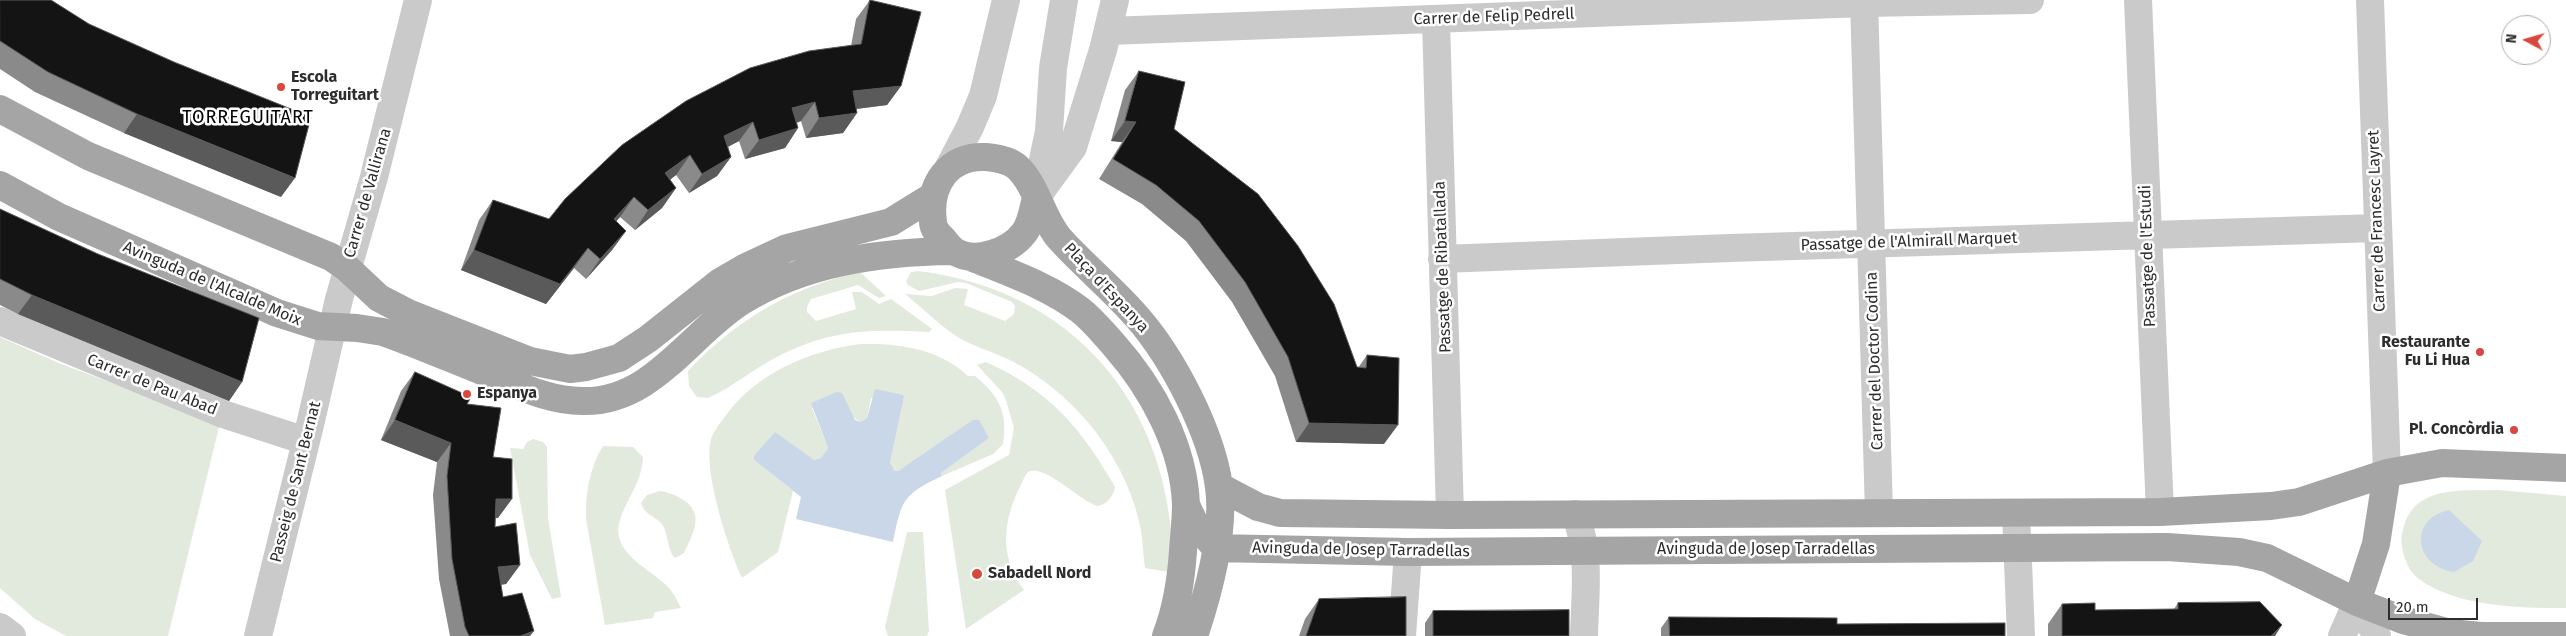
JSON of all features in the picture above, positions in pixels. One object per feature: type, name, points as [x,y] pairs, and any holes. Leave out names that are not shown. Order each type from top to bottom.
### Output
[{"type":"main road","points":[[0,109],[88,156],[331,257],[347,268],[379,298],[408,313],[523,358],[549,366],[570,369],[619,358],[648,339],[720,282],[744,268],[787,248],[891,222],[933,196]]},
{"type":"main road","name":"Plaça d'Espanya","points":[[949,166],[965,159],[998,158],[1017,167],[1029,182],[1058,236],[1138,318],[1163,352],[1182,385],[1209,444],[1220,487],[1216,548],[1211,581],[1194,636]]},
{"type":"main road","points":[[949,166],[938,180],[933,196],[933,223],[939,236],[962,254],[1005,249],[1024,233],[1036,198]]},
{"type":"main road","name":"Avinguda de l'Alcalde Moix","points":[[0,185],[59,217],[240,298],[305,323],[332,328],[357,328],[383,332],[539,394],[552,398],[585,401],[619,396],[644,384],[704,329],[741,302],[772,284],[806,270],[877,255],[918,251],[962,254],[1018,277],[1080,310],[1123,355],[1149,392],[1175,448],[1186,505]]},
{"type":"main road","points":[[1220,487],[1258,507],[1280,514],[2160,512],[2271,506],[2299,502],[2386,473],[2420,466],[2450,463],[2566,468]]},
{"type":"main road","points":[[2357,602],[2376,544],[2386,473]]},
{"type":"main road","points":[[1186,505],[1195,524],[1216,548]]},
{"type":"main road","points":[[1166,636],[1174,614],[1181,579],[1186,505]]},
{"type":"main road","name":"Avinguda de Josep Tarradellas","points":[[1216,548],[1408,552],[2167,548],[2239,552],[2280,562],[2357,602],[2403,620],[2450,634],[2566,636]]},
{"type":"street","name":"Carrer de Vallirana","points":[[332,328],[347,268],[374,177],[418,0]]},
{"type":"street","points":[[949,166],[970,127],[983,96],[1006,0]]},
{"type":"street","points":[[1036,198],[1049,131],[1053,68],[1064,0]]},
{"type":"street","points":[[1036,198],[1072,147],[1108,31],[1115,0]]},
{"type":"street","name":"Carrer de Felip Pedrell","points":[[1108,31],[1864,2],[2030,0]]},
{"type":"street","name":"Passatge de l'Estudi","points":[[2138,0],[2160,512]]},
{"type":"street","name":"Carrer de Francesc Layret","points":[[2370,0],[2386,473]]},
{"type":"street","name":"Carrer del Doctor Codina","points":[[1864,2],[1879,513]]},
{"type":"street","name":"Passatge de Ribatallada","points":[[1436,19],[1450,515]]},
{"type":"street","name":"Passatge de l'Almirall Marquet","points":[[1442,259],[2377,228]]},
{"type":"street","name":"Carrer de Pau Abad","points":[[0,321],[223,414],[306,441]]},
{"type":"street","name":"Passeig de Sant Bernat","points":[[258,636],[332,328]]},
{"type":"street","points":[[2016,513],[2021,636]]},
{"type":"street","points":[[1575,514],[1582,531],[1586,551],[1584,636]]},
{"type":"street","points":[[1402,636],[1408,552]]},
{"type":"street","points":[[2342,636],[2357,602]]},
{"type":"street","points":[[2357,602],[2377,636]]},
{"type":"street","points":[[0,627],[12,636]]},
{"type":"shaded area","points":[[918,271],[969,281],[1015,299],[1057,323],[1093,353],[1122,390],[1146,432],[1162,479],[1171,530],[1169,572],[1145,568],[1141,530],[1135,505],[1125,480],[1113,457],[1098,435],[1063,396],[1043,380],[1014,362],[957,337],[905,294],[932,296],[955,288],[968,289],[964,305],[1005,321],[1014,314],[1015,306],[1012,302],[966,283],[958,282],[919,291],[908,285],[906,281],[911,272]]},
{"type":"shaded area","points":[[855,273],[861,273],[886,296],[879,298],[858,285],[811,299],[807,312],[816,321],[856,309],[852,292],[862,292],[879,304],[891,299],[932,329],[929,332],[869,331],[833,336],[815,341],[777,357],[708,398],[697,397],[689,386],[688,371],[706,353],[744,322],[764,309],[808,288]]},
{"type":"shaded area","points":[[0,337],[61,364],[220,423],[168,636],[66,636],[35,619],[0,588]]},
{"type":"shaded area","points":[[861,344],[890,345],[918,349],[945,359],[968,376],[975,376],[996,398],[1000,406],[1004,423],[1003,444],[993,454],[942,476],[941,473],[989,438],[973,421],[898,471],[891,468],[890,463],[904,397],[871,398],[867,418],[860,422],[852,416],[812,408],[828,448],[821,458],[814,460],[809,457],[754,460],[793,491],[778,552],[742,578],[724,531],[714,493],[709,458],[713,434],[736,402],[767,377],[803,358],[842,347]]},
{"type":"shaded area","points":[[986,362],[1028,385],[1062,413],[1090,447],[1115,487],[1109,500],[1097,506],[1044,473],[1028,472],[1012,505],[1006,543],[1011,567],[1016,579],[1024,590],[966,629],[945,490],[1009,455],[1014,428],[1002,392],[977,365]]},
{"type":"shaded area","points":[[533,439],[543,442],[547,447],[548,518],[561,597],[552,599],[530,555],[510,448],[523,449],[527,442]]},
{"type":"shaded area","points":[[603,446],[633,447],[643,457],[638,481],[621,517],[618,530],[620,540],[625,550],[633,558],[669,588],[681,608],[655,612],[653,618],[605,625],[586,519],[589,481],[598,454]]},
{"type":"shaded area","points":[[2498,490],[2566,496],[2566,608],[2510,606],[2470,600],[2434,588],[2415,576],[2409,568],[2403,550],[2402,534],[2411,511],[2421,502],[2432,496],[2444,493]]},
{"type":"shaded area","points":[[660,491],[673,494],[685,501],[691,507],[696,519],[693,533],[684,553],[675,558],[670,550],[664,527],[647,512],[641,503],[647,495]]},
{"type":"shaded area","points":[[907,532],[923,532],[929,631],[927,636],[888,636],[885,627]]},
{"type":"water","points":[[875,389],[903,395],[904,397],[890,463],[894,470],[898,471],[973,420],[979,420],[989,438],[941,473],[942,476],[911,494],[902,508],[893,542],[796,519],[801,497],[754,460],[754,456],[775,432],[814,460],[821,458],[828,448],[811,403],[837,392],[842,393],[855,420],[860,422],[867,418]]},
{"type":"water","points":[[2449,510],[2482,541],[2473,561],[2454,572],[2440,568],[2430,560],[2424,551],[2421,541],[2422,531],[2427,522],[2436,515]]},
{"type":"building","points":[[0,0],[51,0],[89,24],[174,62],[311,117],[295,178],[137,114],[48,72],[0,41]]},
{"type":"building","points":[[870,0],[921,12],[901,86],[853,91],[857,113],[819,118],[815,102],[792,108],[798,128],[759,140],[753,122],[724,136],[731,157],[702,174],[690,155],[665,173],[676,188],[648,210],[634,197],[614,219],[626,231],[600,259],[588,248],[560,284],[474,250],[493,200],[549,219],[565,199],[622,145],[686,101],[750,68],[809,51],[861,44]]},
{"type":"building","points":[[1139,71],[1185,82],[1174,129],[1258,194],[1298,246],[1334,304],[1357,367],[1366,368],[1367,355],[1399,358],[1398,425],[1309,423],[1288,357],[1245,282],[1199,221],[1156,185],[1113,159],[1136,122],[1125,121]]},
{"type":"building","points":[[0,209],[98,254],[259,318],[242,382],[32,295],[0,279]]},
{"type":"building","points":[[415,372],[471,397],[467,404],[501,408],[493,457],[512,459],[512,499],[496,499],[495,527],[516,523],[520,565],[498,567],[503,597],[522,593],[534,631],[520,636],[469,636],[465,627],[452,559],[447,476],[451,443],[395,420]]},
{"type":"building","points":[[1406,597],[1406,636],[1306,636],[1319,599]]},
{"type":"building","points":[[2260,602],[2282,625],[2271,636],[2062,636],[2062,604],[2095,603],[2095,610],[2178,609],[2178,603]]},
{"type":"building","points":[[1569,610],[1569,636],[1433,636],[1433,611]]},
{"type":"building","points":[[1669,617],[1837,618],[1837,624],[2005,623],[2005,636],[1670,636]]},
{"type":"place","name":"Escola Torreguitart","points":[[281,87]]},
{"type":"place","name":"Restaurante Fu Li Hua","points":[[2480,352]]},
{"type":"place","name":"Espanya","points":[[467,394]]},
{"type":"place","name":"Pl. Concòrdia","points":[[2514,430]]},
{"type":"place","name":"Sabadell Nord","points":[[977,574]]},
{"type":"district","name":"TORREGUITART","points":[[248,118]]}]
